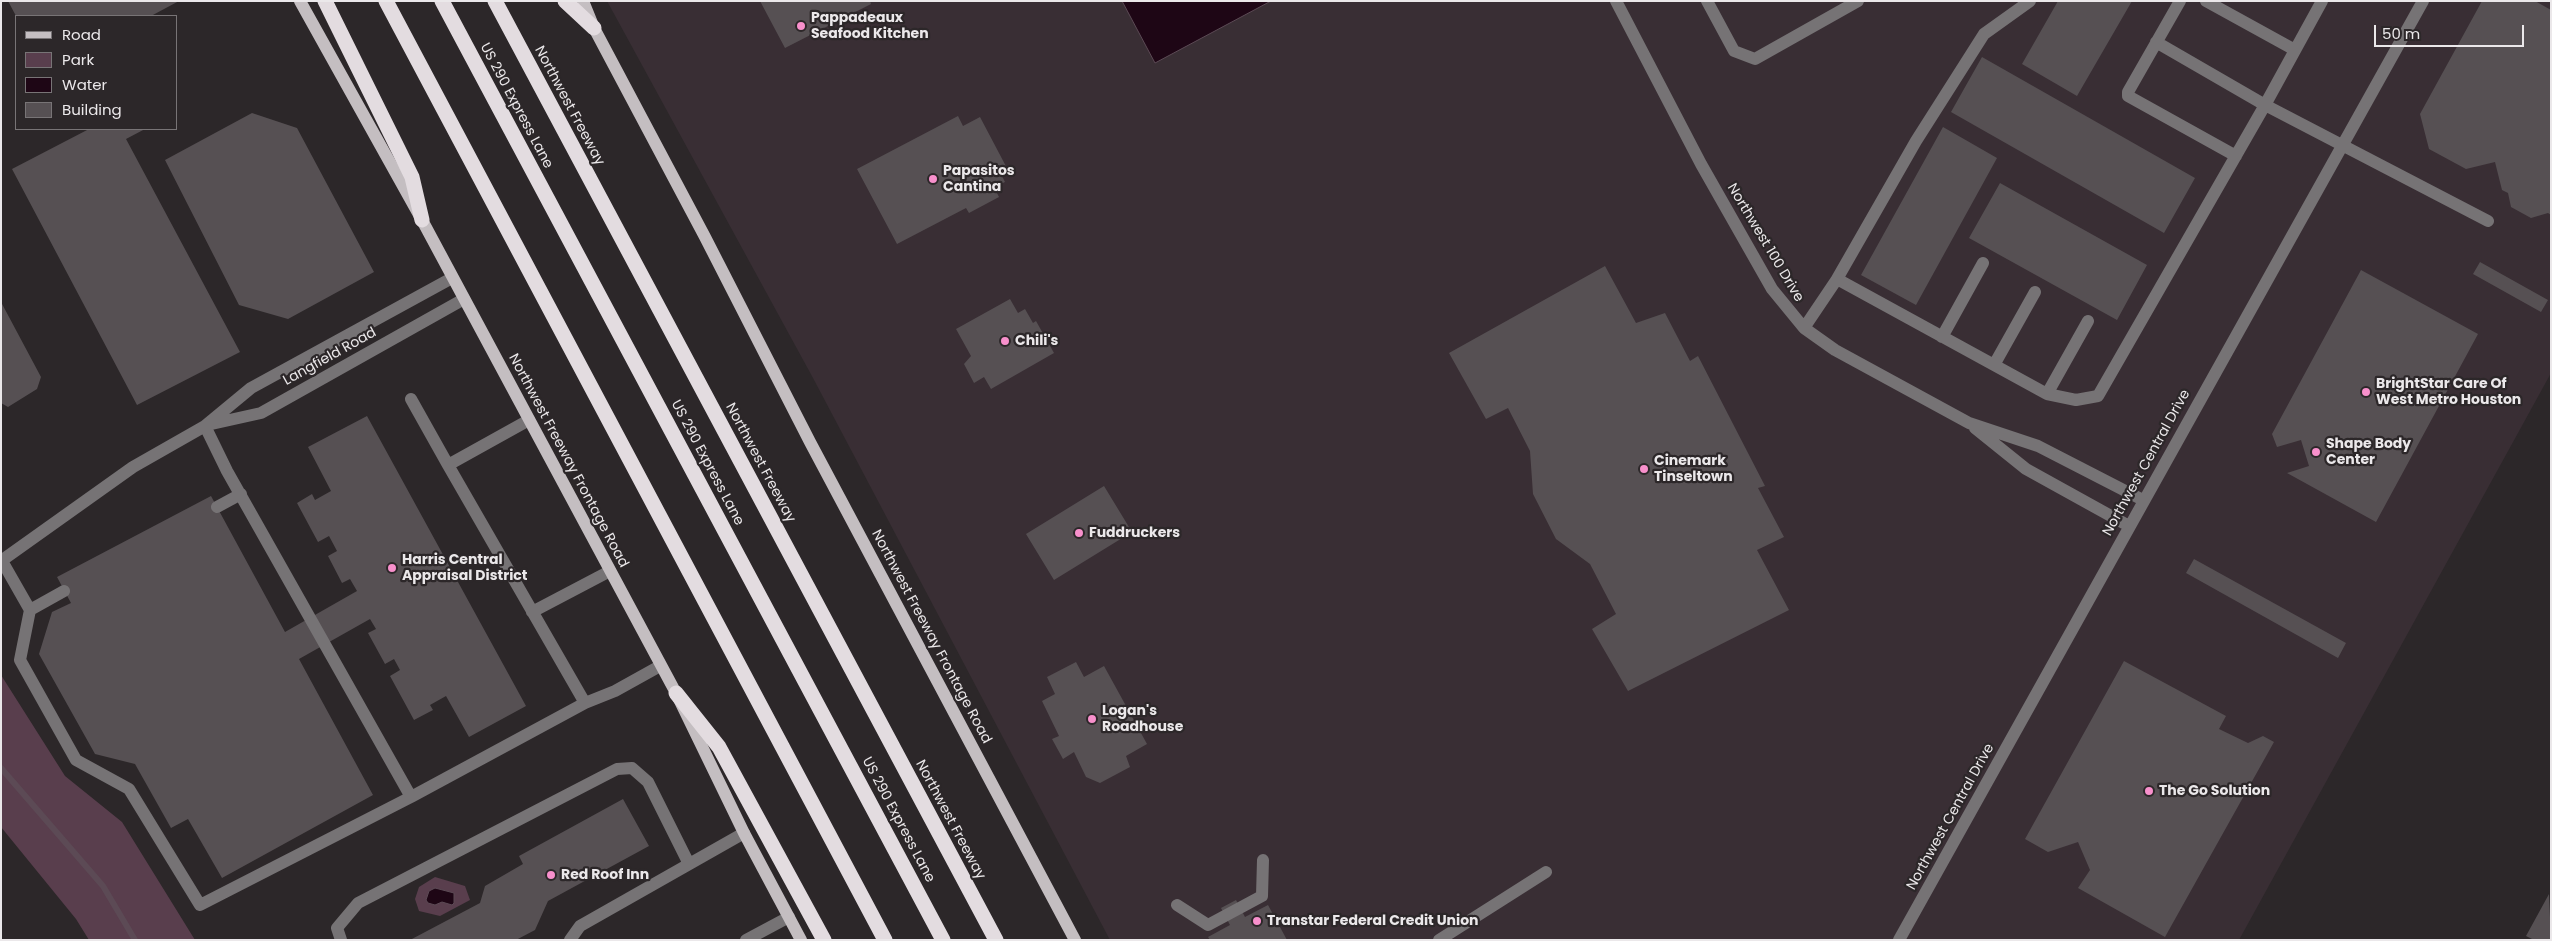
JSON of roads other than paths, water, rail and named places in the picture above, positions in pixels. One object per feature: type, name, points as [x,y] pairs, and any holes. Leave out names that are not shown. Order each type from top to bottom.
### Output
[{"type":"highway","points":[[325,1],[412,177],[422,220]]},
{"type":"highway","points":[[386,1],[885,940]]},
{"type":"highway","name":"US 290 Express Lane","points":[[442,1],[943,940]]},
{"type":"highway","name":"Northwest Freeway","points":[[495,1],[996,940]]},
{"type":"highway","points":[[565,1],[594,28]]},
{"type":"highway","points":[[676,693],[719,747],[824,940]]},
{"type":"main road","name":"Northwest Freeway Frontage Road","points":[[300,1],[422,220],[676,693],[744,833],[801,940]]},
{"type":"main road","name":"Northwest Freeway Frontage Road","points":[[583,1],[594,28],[705,237],[810,442],[1075,940]]},
{"type":"street","name":"Northwest 100 Drive","points":[[1616,1],[1706,172],[1772,288],[1792,316],[1804,328],[1835,350],[1969,423],[2038,446],[2143,500]]},
{"type":"street","points":[[1707,1],[1734,51],[1755,59],[1858,1]]},
{"type":"street","points":[[1804,328],[1837,279],[1916,141],[1984,34],[2030,1]]},
{"type":"street","points":[[2180,1],[2128,92],[2128,96],[2236,156]]},
{"type":"street","points":[[2206,1],[2295,50]]},
{"type":"street","points":[[1837,279],[2047,394],[2076,400],[2098,396],[2265,105],[2322,1]]},
{"type":"street","name":"Northwest Central Drive","points":[[1899,940],[2423,1]]},
{"type":"street","points":[[2156,42],[2265,105],[2343,144],[2488,222]]},
{"type":"street","points":[[1942,337],[1983,263]]},
{"type":"street","name":"Langfield Road","points":[[2,561],[133,467],[205,426],[250,388],[452,278]]},
{"type":"street","points":[[1994,366],[2035,292]]},
{"type":"street","name":"Langfield Road","points":[[205,426],[261,413],[464,299]]},
{"type":"street","points":[[2047,394],[2088,321]]},
{"type":"street","points":[[412,398],[448,465],[585,703]]},
{"type":"street","points":[[448,465],[530,420]]},
{"type":"street","name":"Northwest 100 Drive","points":[[1969,423],[2026,469],[2129,526]]},
{"type":"street","points":[[205,426],[241,494],[411,797]]},
{"type":"street","points":[[217,507],[241,494]]},
{"type":"street","points":[[2,561],[30,610],[20,660],[76,760],[129,789],[200,905],[411,797],[585,703],[616,691],[660,666]]},
{"type":"street","points":[[532,612],[610,571]]},
{"type":"street","points":[[30,610],[64,591]]},
{"type":"street","points":[[341,940],[337,928],[358,903],[617,769],[632,768],[648,782],[689,864]]},
{"type":"street","points":[[570,940],[580,926],[744,833]]},
{"type":"street","points":[[1177,906],[1208,925],[1262,896],[1263,860]]},
{"type":"street","points":[[1439,940],[1546,872]]},
{"type":"street","points":[[746,940],[789,917]]},
{"type":"water","points":[[1122,1],[1271,1],[1155,63]]},
{"type":"water","points":[[435,888],[454,893],[454,903],[452,905],[442,902],[435,905],[428,903],[426,900],[429,891]]},
{"type":"waterway","points":[[1,768],[103,886],[135,940]]},
{"type":"place","name":"Pappadeaux Seafood Kitchen","points":[[801,26]]},
{"type":"place","name":"Papasitos Cantina","points":[[933,179]]},
{"type":"place","name":"Chili's","points":[[1005,341]]},
{"type":"place","name":"BrightStar Care Of West Metro Houston","points":[[2366,392]]},
{"type":"place","name":"Shape Body Center","points":[[2316,452]]},
{"type":"place","name":"Cinemark Tinseltown","points":[[1644,469]]},
{"type":"place","name":"Fuddruckers","points":[[1079,533]]},
{"type":"place","name":"Harris Central Appraisal District","points":[[392,568]]},
{"type":"place","name":"Logan's Roadhouse","points":[[1092,719]]},
{"type":"place","name":"The Go Solution","points":[[2149,791]]},
{"type":"place","name":"Red Roof Inn","points":[[551,875]]},
{"type":"place","name":"Transtar Federal Credit Union","points":[[1257,921]]}]
